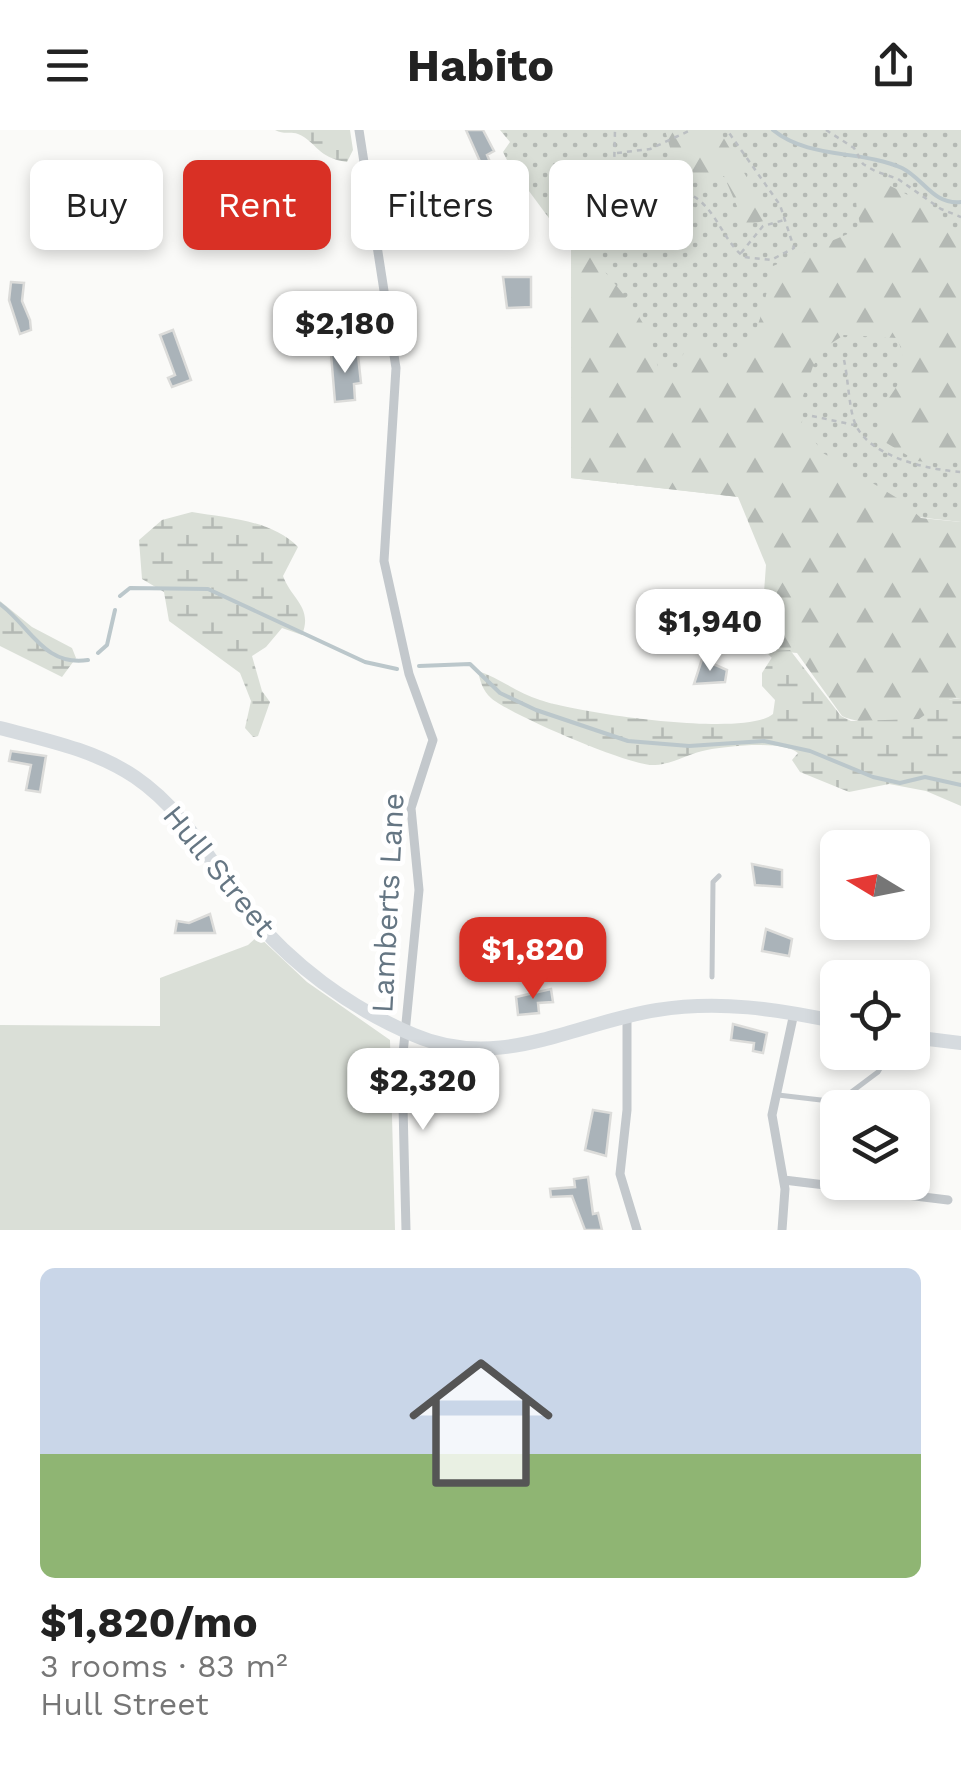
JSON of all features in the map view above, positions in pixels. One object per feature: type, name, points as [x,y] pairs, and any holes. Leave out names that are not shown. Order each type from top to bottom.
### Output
[{"type":"main road","name":"Hull Street","points":[[0,728],[90,754],[136,778],[183,820],[247,910],[283,949],[330,988],[406,1032],[454,1047],[506,1048],[627,1016],[706,1005],[820,1018]]},
{"type":"main road","points":[[930,1039],[961,1043]]},
{"type":"street","name":"Lamberts Lane","points":[[359,130],[396,368],[384,553],[410,674],[432,740],[410,808],[419,890],[402,1086],[406,1230]]},
{"type":"street","points":[[782,1230],[784,1180],[772,1135],[776,1094],[794,1013]]},
{"type":"street","points":[[627,1016],[627,1110],[620,1174],[637,1230]]},
{"type":"street","points":[[784,1180],[948,1200]]},
{"type":"lane","points":[[712,977],[713,882],[720,876]]},
{"type":"lane","points":[[776,1094],[814,1102],[838,1102],[879,1070]]},
{"type":"path","points":[[615,130],[615,160]]},
{"type":"path","points":[[617,153],[650,149],[691,130]]},
{"type":"path","points":[[693,197],[720,222],[740,254],[764,260],[794,248],[776,198],[727,130]]},
{"type":"path","points":[[826,130],[858,154],[863,163],[961,217]]},
{"type":"path","points":[[740,254],[764,226],[786,220]]},
{"type":"path","points":[[844,360],[855,425]]},
{"type":"path","points":[[812,416],[855,425],[906,462],[961,472]]},
{"type":"green space","points":[[275,130],[350,130],[353,150],[347,162],[337,160],[298,134]]},
{"type":"green space","points":[[500,130],[961,130],[961,522],[571,478],[571,250],[693,250],[693,160],[549,160],[549,218],[529,191],[529,160],[507,160],[503,152],[510,142]]},
{"type":"green space","points":[[665,130],[719,130],[753,188],[764,221],[745,225],[724,176],[695,179],[693,160],[679,160],[671,151]]},
{"type":"green space","points":[[868,177],[906,194],[934,211],[961,241],[961,448],[944,464],[917,461],[883,441],[881,413],[902,371],[903,357],[897,338],[844,335],[827,346],[813,366],[803,396],[802,423],[823,453],[902,501],[921,518],[961,522],[961,698],[944,702],[920,719],[892,724],[842,716],[797,653],[776,651],[772,658],[760,646],[766,565],[738,497],[571,478],[571,250],[587,250],[632,306],[649,336],[658,371],[669,372],[681,365],[687,335],[714,356],[732,359],[742,352],[758,325],[773,266],[850,233],[860,224],[856,199]]},
{"type":"green space","points":[[192,512],[262,526],[298,547],[283,576],[303,610],[305,625],[302,635],[282,628],[252,656],[262,691],[270,702],[258,736],[253,737],[245,728],[251,701],[240,673],[169,621],[164,592],[142,579],[139,540],[162,520]]},
{"type":"green space","points":[[0,601],[32,627],[72,648],[76,658],[62,677],[0,646]]},
{"type":"green space","points":[[790,650],[841,716],[851,721],[919,719],[946,700],[961,698],[961,806],[926,791],[889,784],[849,792],[800,772],[792,760],[798,753],[780,746],[728,747],[662,764],[642,764],[572,739],[502,706],[486,692],[478,671],[532,697],[560,705],[660,721],[730,724],[757,721],[773,714],[775,700],[762,686],[762,673],[776,651]]},
{"type":"green space","points":[[258,936],[307,982],[390,1040],[395,1230],[0,1230],[0,1025],[160,1026],[160,978],[248,945]]},
{"type":"building","points":[[466,130],[483,130],[494,151],[487,155],[489,160],[479,160]]},
{"type":"building","points":[[503,277],[531,277],[531,307],[507,308]]},
{"type":"building","points":[[11,282],[24,283],[22,301],[31,330],[20,334],[9,300]]},
{"type":"building","points":[[173,330],[191,380],[172,387],[168,378],[175,375],[160,335]]},
{"type":"building","points":[[331,354],[358,355],[361,383],[354,384],[355,400],[335,402]]},
{"type":"building","points":[[702,659],[727,670],[725,682],[694,684]]},
{"type":"building","points":[[11,751],[46,756],[40,792],[26,790],[31,765],[9,761]]},
{"type":"building","points":[[752,864],[782,870],[782,887],[755,885]]},
{"type":"building","points":[[210,914],[215,933],[175,933],[177,921],[189,923]]},
{"type":"building","points":[[766,929],[792,939],[789,956],[762,951]]},
{"type":"building","points":[[551,989],[553,1002],[538,1003],[539,1013],[518,1015],[516,997]]},
{"type":"building","points":[[733,1024],[767,1033],[763,1053],[753,1051],[754,1043],[731,1040]]},
{"type":"building","points":[[593,1110],[611,1113],[606,1156],[585,1150]]},
{"type":"building","points":[[588,1177],[593,1214],[598,1213],[602,1230],[585,1230],[572,1196],[551,1197],[550,1189],[575,1187],[574,1179]]},
{"type":"waterway","points":[[773,130],[802,146],[902,168],[943,200],[961,202]]},
{"type":"waterway","points":[[120,596],[130,588],[208,589],[365,662],[397,669]]},
{"type":"waterway","points":[[0,604],[49,651],[73,661],[88,660]]},
{"type":"waterway","points":[[98,653],[107,645],[115,610]]},
{"type":"waterway","points":[[419,666],[470,664],[500,693],[536,710],[628,741],[689,746],[764,741],[810,751],[873,777],[900,783],[925,777],[961,785]]}]
